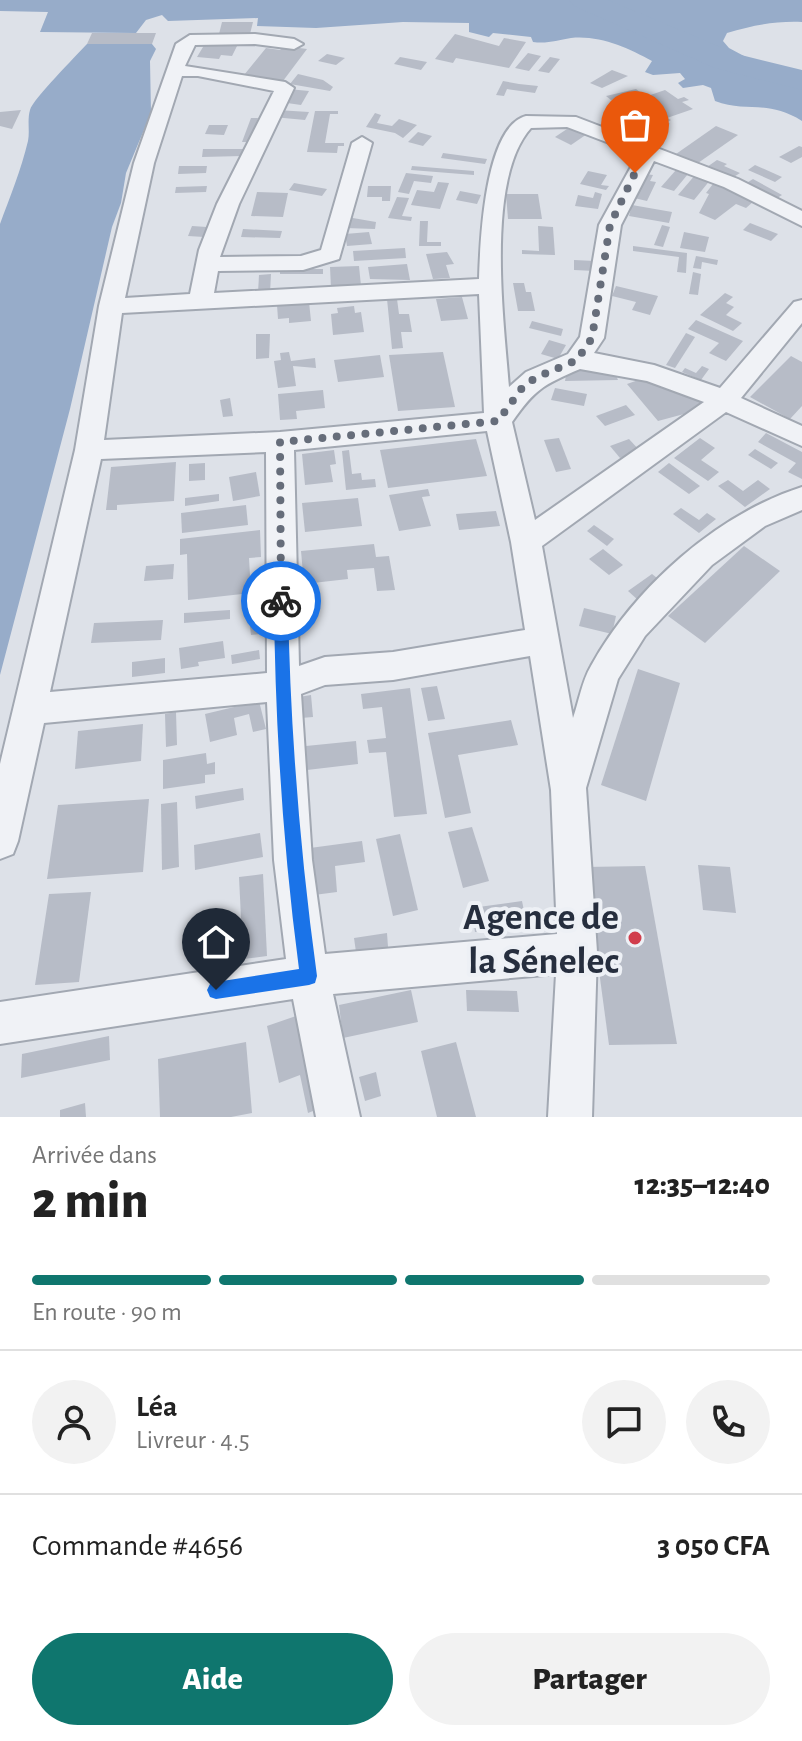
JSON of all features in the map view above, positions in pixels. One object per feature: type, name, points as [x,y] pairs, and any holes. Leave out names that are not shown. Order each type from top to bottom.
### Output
[{"type":"street","points":[[0,841],[89,450],[111,306],[144,163],[182,48],[190,40],[255,39],[294,44]]},
{"type":"street","points":[[174,71],[198,71],[285,88],[228,204],[210,250],[201,300]]},
{"type":"street","points":[[570,1117],[577,952],[569,790],[545,640],[498,421],[490,286],[492,212],[503,164],[517,132],[526,122],[569,121],[731,183],[802,219]]},
{"type":"street","points":[[208,264],[303,263],[331,254],[362,143]]},
{"type":"street","points":[[577,360],[592,338],[610,225],[650,150]]},
{"type":"street","points":[[111,306],[490,286]]},
{"type":"street","points":[[526,542],[725,400],[802,307]]},
{"type":"street","points":[[89,450],[280,442],[498,421],[522,388],[535,378],[577,360],[607,362],[655,373],[725,400],[802,436]]},
{"type":"street","points":[[280,442],[282,686],[293,862],[309,976],[338,1117]]},
{"type":"street","points":[[569,790],[603,675],[634,627],[701,557],[755,518],[802,498]]},
{"type":"street","points":[[30,709],[282,686],[325,671],[393,666],[545,640]]},
{"type":"street","points":[[0,1023],[309,976],[577,952]]},
{"type":"water","points":[[0,0],[802,0],[802,22],[746,28],[727,33],[723,41],[729,48],[802,87],[802,121],[778,110],[715,101],[711,88],[703,85],[683,88],[678,83],[685,79],[680,73],[653,75],[645,72],[652,61],[623,47],[593,38],[533,42],[531,37],[493,33],[489,37],[469,32],[469,23],[403,22],[316,28],[257,26],[258,18],[168,21],[162,15],[146,20],[136,33],[40,32],[48,12],[0,11]]},
{"type":"water","points":[[87,44],[152,44],[156,49],[150,61],[151,113],[126,173],[70,409],[0,675],[0,224],[29,137],[30,110],[46,87]]},
{"type":"building","points":[[222,22],[253,22],[250,34],[219,34]]},
{"type":"building","points":[[92,33],[156,33],[152,44],[87,44]]},
{"type":"building","points":[[455,34],[499,46],[504,38],[526,42],[509,68],[456,58],[453,63],[435,59]]},
{"type":"building","points":[[206,42],[238,44],[232,56],[221,55],[219,59],[197,57]]},
{"type":"building","points":[[284,46],[307,49],[283,81],[244,75],[266,48],[280,50]]},
{"type":"building","points":[[528,53],[541,56],[529,71],[515,68]]},
{"type":"building","points":[[327,54],[345,58],[336,65],[318,61]]},
{"type":"building","points":[[400,57],[427,62],[421,70],[394,64]]},
{"type":"building","points":[[550,57],[560,59],[549,73],[538,71]]},
{"type":"building","points":[[612,70],[628,76],[602,88],[590,83]]},
{"type":"building","points":[[298,74],[323,80],[333,87],[330,91],[290,84]]},
{"type":"building","points":[[503,81],[538,86],[535,93],[507,89],[504,96],[496,95]]},
{"type":"building","points":[[288,89],[309,91],[301,105],[280,102]]},
{"type":"building","points":[[636,89],[641,93],[611,100],[606,96]]},
{"type":"building","points":[[665,90],[678,99],[684,97],[689,100],[682,102],[693,109],[667,118],[671,120],[667,122],[670,124],[653,129],[645,124],[634,124],[650,119],[631,106],[638,104],[633,101]]},
{"type":"building","points":[[624,104],[642,118],[627,122],[610,108]]},
{"type":"building","points":[[21,110],[12,129],[0,126],[0,112]]},
{"type":"building","points":[[277,110],[309,112],[305,120],[273,117]]},
{"type":"building","points":[[315,111],[338,111],[338,114],[330,114],[325,143],[344,143],[344,146],[338,146],[337,153],[307,152]]},
{"type":"building","points":[[375,113],[381,115],[377,123],[392,126],[399,119],[417,125],[403,138],[395,133],[366,127]]},
{"type":"building","points":[[251,118],[258,118],[250,142],[242,142]]},
{"type":"building","points":[[209,125],[228,125],[224,135],[205,134]]},
{"type":"building","points":[[716,126],[738,135],[698,163],[676,154]]},
{"type":"building","points":[[570,127],[587,134],[571,145],[555,137]]},
{"type":"building","points":[[418,132],[432,136],[423,146],[408,142]]},
{"type":"building","points":[[802,147],[802,157],[791,163],[779,157]]},
{"type":"building","points":[[203,149],[243,149],[242,156],[202,157]]},
{"type":"building","points":[[443,153],[487,159],[485,164],[441,158]]},
{"type":"building","points":[[717,160],[740,173],[732,178],[707,167]]},
{"type":"building","points":[[755,165],[782,177],[775,182],[748,170]]},
{"type":"building","points":[[179,166],[207,166],[206,173],[178,174]]},
{"type":"building","points":[[412,166],[474,171],[474,175],[411,170]]},
{"type":"building","points":[[676,170],[688,174],[674,191],[661,187]]},
{"type":"building","points":[[588,171],[607,175],[601,185],[609,186],[606,190],[580,184]]},
{"type":"building","points":[[406,173],[433,176],[431,183],[414,181],[409,194],[398,192]]},
{"type":"building","points":[[645,174],[653,175],[650,181],[656,182],[647,201],[634,198]]},
{"type":"building","points":[[696,174],[711,179],[694,200],[678,195]]},
{"type":"building","points":[[753,179],[782,195],[774,200],[745,184]]},
{"type":"building","points":[[716,180],[754,201],[746,208],[736,204],[715,220],[699,213],[709,194],[706,193]]},
{"type":"building","points":[[438,182],[449,183],[440,209],[411,205],[417,190],[434,192]]},
{"type":"building","points":[[294,183],[327,189],[322,196],[289,190]]},
{"type":"building","points":[[207,186],[206,192],[175,193],[176,187]]},
{"type":"building","points":[[368,186],[391,186],[390,201],[382,201],[382,197],[367,197]]},
{"type":"building","points":[[460,191],[481,195],[477,204],[456,200]]},
{"type":"building","points":[[257,192],[288,193],[283,217],[251,216]]},
{"type":"building","points":[[595,192],[602,194],[598,209],[575,206],[578,195],[593,198]]},
{"type":"building","points":[[506,194],[538,194],[542,219],[508,219]]},
{"type":"building","points":[[397,197],[409,198],[402,216],[412,217],[411,221],[388,218]]},
{"type":"building","points":[[632,205],[672,212],[669,223],[629,216]]},
{"type":"building","points":[[347,217],[376,222],[375,229],[345,228]]},
{"type":"building","points":[[420,221],[428,221],[427,242],[441,242],[441,246],[419,246]]},
{"type":"building","points":[[750,223],[778,234],[771,241],[743,230]]},
{"type":"building","points":[[662,225],[670,227],[663,247],[654,245]]},
{"type":"building","points":[[192,226],[207,227],[204,237],[188,236]]},
{"type":"building","points":[[538,226],[553,227],[555,255],[522,254],[522,250],[539,251]]},
{"type":"building","points":[[243,229],[282,231],[280,238],[241,237]]},
{"type":"building","points":[[369,232],[372,244],[347,246],[345,234]]},
{"type":"building","points":[[684,232],[709,237],[705,252],[680,248]]},
{"type":"building","points":[[633,246],[687,253],[686,273],[677,272],[679,257],[633,251]]},
{"type":"building","points":[[405,248],[406,258],[354,261],[353,251]]},
{"type":"building","points":[[447,252],[454,264],[446,265],[450,278],[433,279],[426,254]]},
{"type":"building","points":[[696,256],[718,260],[717,265],[702,262],[701,269],[693,268]]},
{"type":"building","points":[[574,260],[595,261],[595,271],[574,270]]},
{"type":"building","points":[[407,264],[410,280],[370,279],[368,267]]},
{"type":"building","points":[[359,266],[361,286],[331,288],[330,267]]},
{"type":"building","points":[[280,269],[323,269],[323,274],[280,274]]},
{"type":"building","points":[[693,272],[701,274],[698,295],[689,294]]},
{"type":"building","points":[[271,274],[270,293],[258,293],[259,275]]},
{"type":"building","points":[[513,283],[524,283],[526,292],[531,292],[535,311],[518,311]]},
{"type":"building","points":[[616,286],[658,296],[650,315],[632,310],[636,302],[612,296]]},
{"type":"building","points":[[725,293],[733,297],[726,303],[734,307],[726,315],[742,323],[733,331],[700,315]]},
{"type":"building","points":[[462,297],[468,319],[441,321],[436,299]]},
{"type":"building","points":[[387,299],[397,299],[399,314],[409,314],[412,332],[401,332],[403,348],[392,349]]},
{"type":"building","points":[[309,302],[311,321],[289,323],[289,318],[278,319],[277,305]]},
{"type":"building","points":[[354,306],[355,313],[361,312],[364,332],[333,335],[331,314],[338,313],[337,308]]},
{"type":"building","points":[[696,320],[743,341],[726,361],[709,353],[719,343],[688,329]]},
{"type":"building","points":[[532,321],[563,329],[561,336],[529,328]]},
{"type":"building","points":[[686,333],[695,337],[675,368],[666,365]]},
{"type":"building","points":[[256,334],[270,334],[269,358],[256,359]]},
{"type":"building","points":[[549,340],[566,345],[558,359],[541,354]]},
{"type":"building","points":[[289,352],[291,361],[315,358],[316,368],[293,366],[296,386],[278,388],[274,361],[281,360],[280,353]]},
{"type":"building","points":[[443,352],[455,407],[398,411],[389,355]]},
{"type":"building","points":[[380,355],[384,377],[338,382],[334,360]]},
{"type":"building","points":[[791,356],[802,362],[802,406],[790,419],[750,397]]},
{"type":"building","points":[[702,366],[709,369],[701,380],[682,372],[685,368],[696,373]]},
{"type":"building","points":[[567,370],[614,371],[618,380],[565,381]]},
{"type":"building","points":[[647,377],[660,387],[671,382],[704,400],[684,414],[658,421],[627,384]]},
{"type":"building","points":[[555,388],[587,394],[584,406],[551,400]]},
{"type":"building","points":[[323,390],[325,408],[296,411],[297,419],[280,420],[278,394]]},
{"type":"building","points":[[230,398],[233,416],[223,417],[220,400]]},
{"type":"building","points":[[626,405],[635,415],[605,426],[596,416]]},
{"type":"building","points":[[766,433],[802,452],[802,479],[788,472],[796,463],[758,442]]},
{"type":"building","points":[[559,438],[571,469],[556,472],[544,440]]},
{"type":"building","points":[[700,438],[715,448],[701,460],[719,472],[708,481],[674,458]]},
{"type":"building","points":[[476,439],[487,476],[388,488],[380,450]]},
{"type":"building","points":[[629,439],[640,451],[620,458],[610,446]]},
{"type":"building","points":[[755,449],[778,463],[771,469],[748,455]]},
{"type":"building","points":[[334,450],[336,464],[330,465],[333,482],[305,485],[302,454]]},
{"type":"building","points":[[349,450],[352,474],[361,473],[362,480],[375,479],[376,487],[346,490],[342,451]]},
{"type":"building","points":[[176,462],[174,501],[117,505],[117,510],[106,510],[111,467]]},
{"type":"building","points":[[205,463],[205,480],[189,481],[189,464]]},
{"type":"building","points":[[669,463],[700,486],[689,494],[658,472]]},
{"type":"building","points":[[256,472],[260,496],[233,501],[229,477]]},
{"type":"building","points":[[728,480],[743,491],[758,480],[770,489],[745,507],[718,486]]},
{"type":"building","points":[[428,489],[430,496],[422,497],[431,526],[399,531],[389,495]]},
{"type":"building","points":[[219,494],[219,501],[185,506],[185,498]]},
{"type":"building","points":[[358,498],[362,526],[305,532],[302,503]]},
{"type":"building","points":[[246,505],[248,525],[182,533],[181,513]]},
{"type":"building","points":[[681,508],[699,520],[707,513],[716,519],[699,533],[673,514]]},
{"type":"building","points":[[496,511],[500,526],[459,530],[456,514]]},
{"type":"building","points":[[594,525],[614,539],[607,546],[587,531]]},
{"type":"building","points":[[260,530],[261,557],[249,558],[251,593],[188,600],[187,554],[180,555],[180,539]]},
{"type":"building","points":[[374,544],[376,557],[389,556],[395,590],[377,591],[374,568],[347,570],[348,579],[304,584],[301,551]]},
{"type":"building","points":[[744,546],[780,571],[705,643],[668,616]]},
{"type":"building","points":[[603,549],[623,565],[609,575],[589,559]]},
{"type":"building","points":[[174,564],[173,579],[144,581],[146,566]]},
{"type":"building","points":[[652,574],[662,582],[638,600],[628,591]]},
{"type":"building","points":[[257,608],[260,634],[251,635],[248,609]]},
{"type":"building","points":[[584,608],[616,616],[612,634],[579,626]]},
{"type":"building","points":[[230,610],[230,619],[184,623],[184,613]]},
{"type":"building","points":[[163,620],[161,640],[91,643],[94,623]]},
{"type":"building","points":[[223,641],[225,658],[198,662],[199,666],[181,669],[179,648]]},
{"type":"building","points":[[259,650],[260,659],[232,664],[231,655]]},
{"type":"building","points":[[165,658],[165,673],[132,677],[132,662]]},
{"type":"building","points":[[638,669],[680,683],[646,801],[601,785]]},
{"type":"building","points":[[437,686],[445,719],[428,721],[421,688]]},
{"type":"building","points":[[410,688],[427,814],[394,817],[386,752],[369,753],[367,740],[386,738],[382,707],[363,709],[361,694]]},
{"type":"building","points":[[311,695],[313,717],[301,718],[299,697]]},
{"type":"building","points":[[259,701],[266,729],[253,732],[249,714],[234,718],[237,735],[210,742],[205,714]]},
{"type":"building","points":[[176,712],[177,745],[166,747],[165,714]]},
{"type":"building","points":[[511,720],[518,745],[458,755],[471,813],[445,818],[428,733]]},
{"type":"building","points":[[143,724],[141,761],[75,769],[78,731]]},
{"type":"building","points":[[356,741],[358,764],[307,770],[306,746]]},
{"type":"building","points":[[206,753],[207,764],[215,762],[215,774],[205,775],[205,783],[163,789],[163,760]]},
{"type":"building","points":[[243,788],[244,800],[196,809],[195,796]]},
{"type":"building","points":[[149,799],[143,872],[47,879],[58,805]]},
{"type":"building","points":[[177,802],[179,867],[162,870],[161,804]]},
{"type":"building","points":[[472,827],[489,881],[463,888],[448,832]]},
{"type":"building","points":[[260,833],[263,857],[195,870],[194,845]]},
{"type":"building","points":[[400,834],[418,910],[393,916],[376,839]]},
{"type":"building","points":[[362,841],[365,862],[335,866],[337,892],[314,895],[310,848]]},
{"type":"building","points":[[698,865],[730,867],[736,913],[703,910]]},
{"type":"building","points":[[645,866],[677,1044],[609,1045],[585,867]]},
{"type":"building","points":[[263,874],[267,956],[243,959],[239,877]]},
{"type":"building","points":[[91,892],[79,982],[35,985],[49,894]]},
{"type":"building","points":[[522,901],[527,926],[475,932],[471,908]]},
{"type":"building","points":[[387,933],[388,947],[356,952],[354,938]]},
{"type":"building","points":[[411,990],[418,1022],[343,1038],[339,1005]]},
{"type":"building","points":[[466,990],[517,991],[519,1012],[467,1011]]},
{"type":"building","points":[[296,1016],[318,1109],[308,1113],[300,1075],[279,1083],[267,1026]]},
{"type":"building","points":[[109,1036],[110,1060],[21,1078],[22,1054]]},
{"type":"building","points":[[246,1042],[252,1113],[231,1117],[160,1117],[158,1059]]},
{"type":"building","points":[[456,1042],[476,1117],[437,1117],[421,1051]]},
{"type":"building","points":[[376,1072],[381,1096],[365,1101],[359,1077]]},
{"type":"building","points":[[85,1103],[86,1117],[60,1117],[60,1110]]},
{"type":"waterway","points":[[584,0],[726,61],[802,80]]},
{"type":"way so far","points":[[281,601],[280,442],[498,421],[522,388],[535,378],[577,360],[592,338],[610,225],[635,173]]},
{"type":"place","name":"Agence de la Sénelec","points":[[635,938]]},
{"type":"route","points":[[216,990],[309,976],[293,862],[282,686],[281,601]]}]
